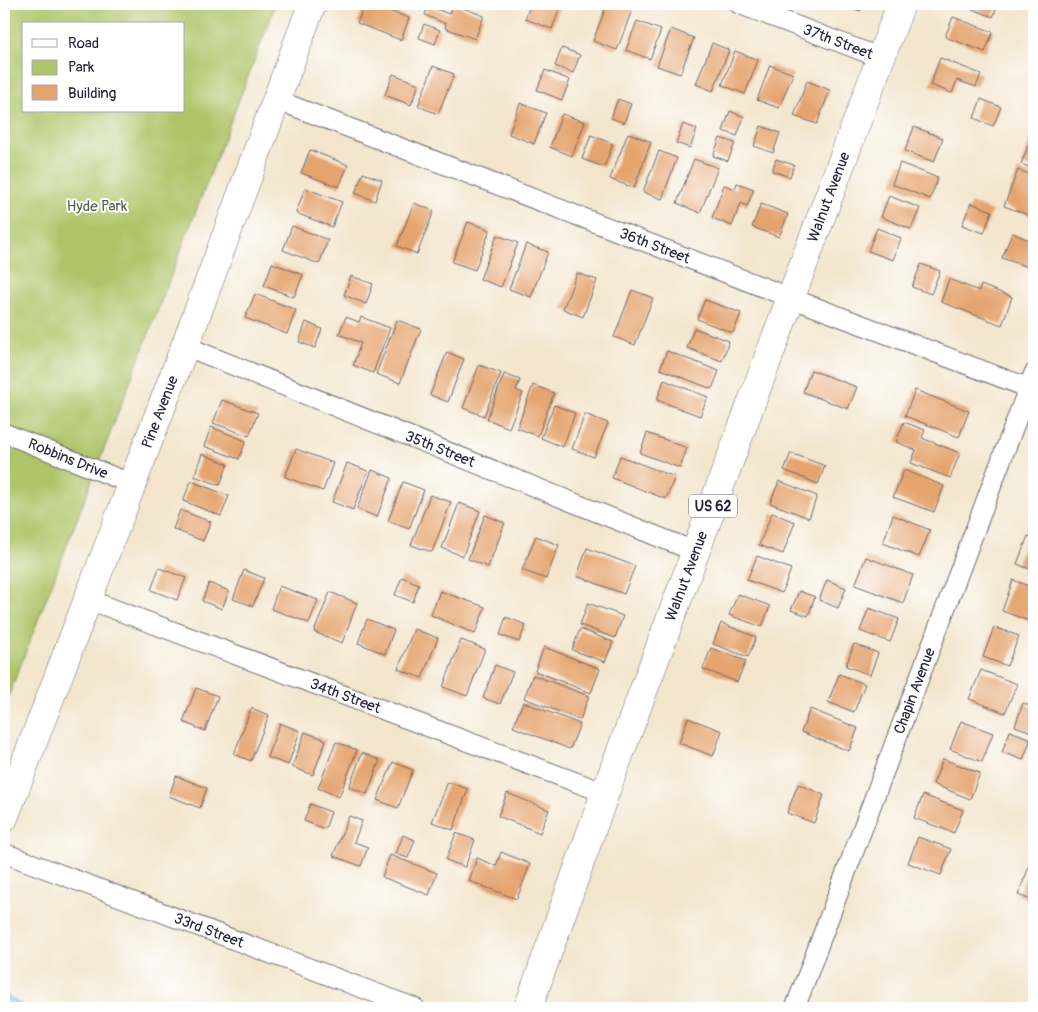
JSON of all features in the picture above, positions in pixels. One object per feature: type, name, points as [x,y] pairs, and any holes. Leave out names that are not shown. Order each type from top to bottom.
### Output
[{"type":"main road","name":"Pine Avenue","points":[[4,818],[185,346],[312,4]]},
{"type":"main road","name":"Walnut Avenue","points":[[528,1008],[605,793],[902,4]]},
{"type":"street","name":"37th Street","points":[[739,4],[881,58]]},
{"type":"street","name":"36th Street","points":[[277,100],[791,298],[1032,383]]},
{"type":"street","name":"35th Street","points":[[185,346],[696,552]]},
{"type":"street","name":"Chapin Avenue","points":[[795,1008],[1032,383]]},
{"type":"street","name":"Robbins Drive","points":[[4,433],[132,484]]},
{"type":"street","name":"34th Street","points":[[87,599],[605,793]]},
{"type":"street","name":"33rd Street","points":[[4,853],[414,1008]]},
{"type":"green space","name":"Hyde Park","points":[[4,4],[276,4],[4,708]]},
{"type":"water","points":[[4,994],[27,1008],[4,1008]]},
{"type":"building","points":[[365,4],[372,4],[409,18],[401,40],[357,23]]},
{"type":"building","points":[[389,4],[404,4],[402,9]]},
{"type":"building","points":[[453,4],[484,16],[475,39],[445,28],[446,24],[425,15],[428,6],[449,14]]},
{"type":"building","points":[[531,4],[561,4],[552,29],[525,19]]},
{"type":"building","points":[[607,4],[617,4],[632,10],[617,50],[593,41]]},
{"type":"building","points":[[843,4],[863,4],[860,11]]},
{"type":"building","points":[[959,4],[998,4],[993,17]]},
{"type":"building","points":[[953,17],[993,32],[985,52],[945,37]]},
{"type":"building","points":[[637,21],[661,30],[650,59],[626,50]]},
{"type":"building","points":[[424,24],[440,30],[435,44],[419,38]]},
{"type":"building","points":[[671,29],[694,38],[680,74],[657,66]]},
{"type":"building","points":[[712,43],[729,50],[713,91],[696,84]]},
{"type":"building","points":[[562,48],[580,55],[573,73],[555,66]]},
{"type":"building","points":[[735,51],[758,60],[745,94],[722,85]]},
{"type":"building","points":[[940,58],[981,74],[976,87],[957,80],[952,93],[930,85]]},
{"type":"building","points":[[770,65],[793,74],[779,108],[757,100]]},
{"type":"building","points":[[433,66],[454,74],[438,114],[418,106]]},
{"type":"building","points":[[545,70],[570,80],[562,100],[537,90]]},
{"type":"building","points":[[393,74],[419,84],[411,105],[385,95]]},
{"type":"building","points":[[807,81],[830,90],[817,124],[794,116]]},
{"type":"building","points":[[618,99],[631,104],[624,123],[611,118]]},
{"type":"building","points":[[981,99],[1001,107],[993,126],[974,118]]},
{"type":"building","points":[[520,103],[546,113],[534,144],[509,134]]},
{"type":"building","points":[[730,111],[744,117],[737,136],[723,131]]},
{"type":"building","points":[[562,114],[585,122],[572,156],[550,147]]},
{"type":"building","points":[[683,124],[697,129],[690,148],[676,143]]},
{"type":"building","points":[[761,126],[780,133],[773,153],[754,146]]},
{"type":"building","points":[[914,127],[943,138],[934,162],[905,151]]},
{"type":"building","points":[[628,133],[651,142],[634,188],[610,179]]},
{"type":"building","points":[[591,135],[613,144],[604,167],[582,159]]},
{"type":"building","points":[[720,138],[735,143],[728,161],[713,156]]},
{"type":"building","points":[[1031,138],[1034,139],[1034,169],[1021,164]]},
{"type":"building","points":[[310,150],[348,165],[339,187],[301,173]]},
{"type":"building","points":[[659,151],[677,158],[662,199],[643,192]]},
{"type":"building","points":[[694,159],[718,168],[700,213],[677,203]]},
{"type":"building","points":[[776,159],[794,165],[790,177],[772,171]]},
{"type":"building","points":[[900,163],[938,178],[930,199],[892,184]]},
{"type":"building","points":[[1018,170],[1034,176],[1034,217],[1004,206]]},
{"type":"building","points":[[363,173],[382,180],[375,201],[355,193]]},
{"type":"building","points":[[737,183],[754,189],[747,206],[741,203],[732,226],[712,218],[724,185],[735,189]]},
{"type":"building","points":[[305,188],[342,202],[332,227],[296,213]]},
{"type":"building","points":[[889,196],[920,208],[911,229],[881,217]]},
{"type":"building","points":[[414,203],[434,211],[417,254],[397,246]]},
{"type":"building","points":[[971,203],[992,211],[984,233],[962,225]]},
{"type":"building","points":[[761,204],[788,214],[779,237],[752,227]]},
{"type":"building","points":[[468,222],[490,230],[475,270],[452,262]]},
{"type":"building","points":[[292,226],[328,240],[319,264],[283,250]]},
{"type":"building","points":[[877,228],[901,238],[893,260],[868,251]]},
{"type":"building","points":[[1012,233],[1034,242],[1034,250],[1028,267],[1002,258]]},
{"type":"building","points":[[497,235],[518,243],[501,287],[480,279]]},
{"type":"building","points":[[526,244],[548,252],[531,297],[509,289]]},
{"type":"building","points":[[272,263],[303,275],[294,297],[264,286]]},
{"type":"building","points":[[921,264],[940,271],[931,294],[912,287]]},
{"type":"building","points":[[577,273],[597,280],[583,317],[563,309]]},
{"type":"building","points":[[351,276],[373,284],[366,304],[344,295]]},
{"type":"building","points":[[949,279],[979,291],[981,285],[1012,297],[1002,325],[941,302]]},
{"type":"building","points":[[632,290],[653,298],[635,345],[614,337]]},
{"type":"building","points":[[255,294],[296,310],[287,334],[245,318]]},
{"type":"building","points":[[705,300],[741,313],[733,333],[697,319]]},
{"type":"building","points":[[346,317],[359,322],[361,317],[390,328],[373,373],[353,365],[361,343],[339,334]]},
{"type":"building","points":[[397,320],[421,329],[400,383],[376,374]]},
{"type":"building","points":[[306,322],[322,329],[315,348],[299,342]]},
{"type":"building","points":[[694,328],[729,341],[722,361],[687,348]]},
{"type":"building","points":[[667,351],[719,371],[712,389],[660,369]]},
{"type":"building","points":[[447,352],[464,359],[448,402],[430,395]]},
{"type":"building","points":[[479,365],[501,373],[484,416],[463,408]]},
{"type":"building","points":[[811,370],[857,387],[848,409],[803,392]]},
{"type":"building","points":[[504,374],[520,380],[516,390],[523,393],[509,428],[487,419]]},
{"type":"building","points":[[664,380],[708,397],[700,416],[657,400]]},
{"type":"building","points":[[533,385],[554,393],[538,436],[517,428]]},
{"type":"building","points":[[915,390],[969,411],[959,437],[905,416]]},
{"type":"building","points":[[222,400],[258,413],[249,436],[213,423]]},
{"type":"building","points":[[554,405],[575,413],[563,447],[541,438]]},
{"type":"building","points":[[585,414],[608,423],[594,457],[572,449]]},
{"type":"building","points":[[904,422],[925,430],[922,438],[960,453],[950,478],[911,463],[916,450],[896,442]]},
{"type":"building","points":[[211,427],[246,441],[239,459],[204,446]]},
{"type":"building","points":[[647,433],[687,448],[680,468],[640,453]]},
{"type":"building","points":[[296,449],[333,463],[323,491],[285,477]]},
{"type":"building","points":[[791,453],[825,466],[818,484],[784,470]]},
{"type":"building","points":[[202,454],[228,464],[220,485],[194,476]]},
{"type":"building","points":[[620,456],[675,477],[666,499],[612,478]]},
{"type":"building","points":[[347,463],[368,471],[353,510],[332,502]]},
{"type":"building","points":[[372,470],[392,478],[377,517],[357,509]]},
{"type":"building","points":[[904,470],[944,486],[934,512],[893,497]]},
{"type":"building","points":[[191,481],[229,496],[221,516],[183,501]]},
{"type":"building","points":[[779,481],[817,496],[809,518],[770,503]]},
{"type":"building","points":[[403,482],[424,490],[409,529],[388,521]]},
{"type":"building","points":[[430,495],[451,502],[432,552],[411,545]]},
{"type":"building","points":[[459,503],[480,511],[463,556],[442,548]]},
{"type":"building","points":[[180,510],[211,522],[203,541],[173,529]]},
{"type":"building","points":[[772,513],[795,522],[783,554],[759,545]]},
{"type":"building","points":[[485,515],[505,523],[488,567],[468,559]]},
{"type":"building","points":[[893,515],[930,530],[919,557],[883,543]]},
{"type":"building","points":[[536,536],[559,545],[546,579],[522,570]]},
{"type":"building","points":[[1028,536],[1034,538],[1034,571],[1017,564]]},
{"type":"building","points":[[587,548],[635,566],[624,594],[577,576]]},
{"type":"building","points":[[757,556],[791,569],[782,593],[747,580]]},
{"type":"building","points":[[866,557],[913,575],[903,603],[855,585]]},
{"type":"building","points":[[159,568],[186,578],[177,600],[151,590]]},
{"type":"building","points":[[244,570],[264,578],[253,606],[233,599]]},
{"type":"building","points":[[402,577],[419,584],[413,602],[395,595]]},
{"type":"building","points":[[827,580],[846,588],[838,608],[819,600]]},
{"type":"building","points":[[1013,580],[1034,588],[1034,616],[1032,622],[1002,611]]},
{"type":"building","points":[[209,583],[229,591],[222,609],[202,601]]},
{"type":"building","points":[[279,586],[318,600],[309,623],[271,609]]},
{"type":"building","points":[[440,591],[485,607],[475,634],[431,615]]},
{"type":"building","points":[[799,591],[815,597],[808,616],[791,610]]},
{"type":"building","points":[[330,592],[357,603],[342,643],[314,632]]},
{"type":"building","points":[[738,594],[770,606],[762,627],[729,615]]},
{"type":"building","points":[[588,603],[623,616],[615,638],[580,625]]},
{"type":"building","points":[[869,608],[899,619],[890,642],[860,631]]},
{"type":"building","points":[[506,617],[526,625],[519,642],[500,635]]},
{"type":"building","points":[[367,619],[394,630],[385,654],[358,643]]},
{"type":"building","points":[[721,623],[756,637],[748,657],[713,644]]},
{"type":"building","points":[[994,627],[1019,636],[1007,666],[983,657]]},
{"type":"building","points":[[414,629],[438,638],[422,678],[398,669]]},
{"type":"building","points":[[580,629],[613,642],[605,662],[572,650]]},
{"type":"building","points":[[461,640],[485,649],[467,696],[443,687]]},
{"type":"building","points":[[854,644],[878,653],[870,675],[846,666]]},
{"type":"building","points":[[544,647],[600,669],[591,693],[535,671]]},
{"type":"building","points":[[711,648],[746,661],[737,682],[703,669]]},
{"type":"building","points":[[495,665],[513,672],[500,704],[483,698]]},
{"type":"building","points":[[981,670],[1017,684],[1005,713],[969,699]]},
{"type":"building","points":[[839,674],[865,684],[854,712],[828,702]]},
{"type":"building","points":[[533,675],[589,696],[580,720],[524,698]]},
{"type":"building","points":[[196,688],[218,696],[205,731],[183,722]]},
{"type":"building","points":[[523,702],[580,724],[570,749],[513,727]]},
{"type":"building","points":[[1023,703],[1034,708],[1034,733],[1015,726]]},
{"type":"building","points":[[251,708],[269,715],[251,761],[234,754]]},
{"type":"building","points":[[810,709],[858,728],[849,751],[801,732]]},
{"type":"building","points":[[688,718],[722,731],[713,756],[679,743]]},
{"type":"building","points":[[961,721],[993,733],[982,762],[950,749]]},
{"type":"building","points":[[280,723],[300,731],[288,765],[267,757]]},
{"type":"building","points":[[1010,731],[1031,739],[1023,760],[1002,752]]},
{"type":"building","points":[[305,732],[326,740],[313,775],[292,767]]},
{"type":"building","points":[[336,742],[357,750],[339,797],[318,788]]},
{"type":"building","points":[[362,753],[380,760],[367,794],[349,787]]},
{"type":"building","points":[[943,759],[980,773],[970,799],[933,784]]},
{"type":"building","points":[[393,762],[413,770],[398,808],[377,800]]},
{"type":"building","points":[[176,776],[207,788],[200,808],[169,796]]},
{"type":"building","points":[[448,782],[468,789],[453,830],[432,822]]},
{"type":"building","points":[[798,784],[824,795],[814,823],[787,813]]},
{"type":"building","points":[[507,793],[549,810],[540,833],[498,816]]},
{"type":"building","points":[[923,795],[963,810],[954,833],[914,818]]},
{"type":"building","points":[[310,804],[331,812],[325,829],[304,821]]},
{"type":"building","points":[[349,816],[362,821],[354,842],[368,847],[361,866],[333,856]]},
{"type":"building","points":[[456,833],[475,840],[465,867],[446,860]]},
{"type":"building","points":[[403,835],[415,840],[408,858],[396,854]]},
{"type":"building","points":[[918,837],[951,849],[941,875],[908,863]]},
{"type":"building","points":[[501,852],[530,864],[517,899],[469,881],[477,858],[496,866]]},
{"type":"building","points":[[390,855],[437,873],[429,895],[382,877]]},
{"type":"building","points":[[1030,864],[1034,865],[1034,901],[1018,895]]}]
